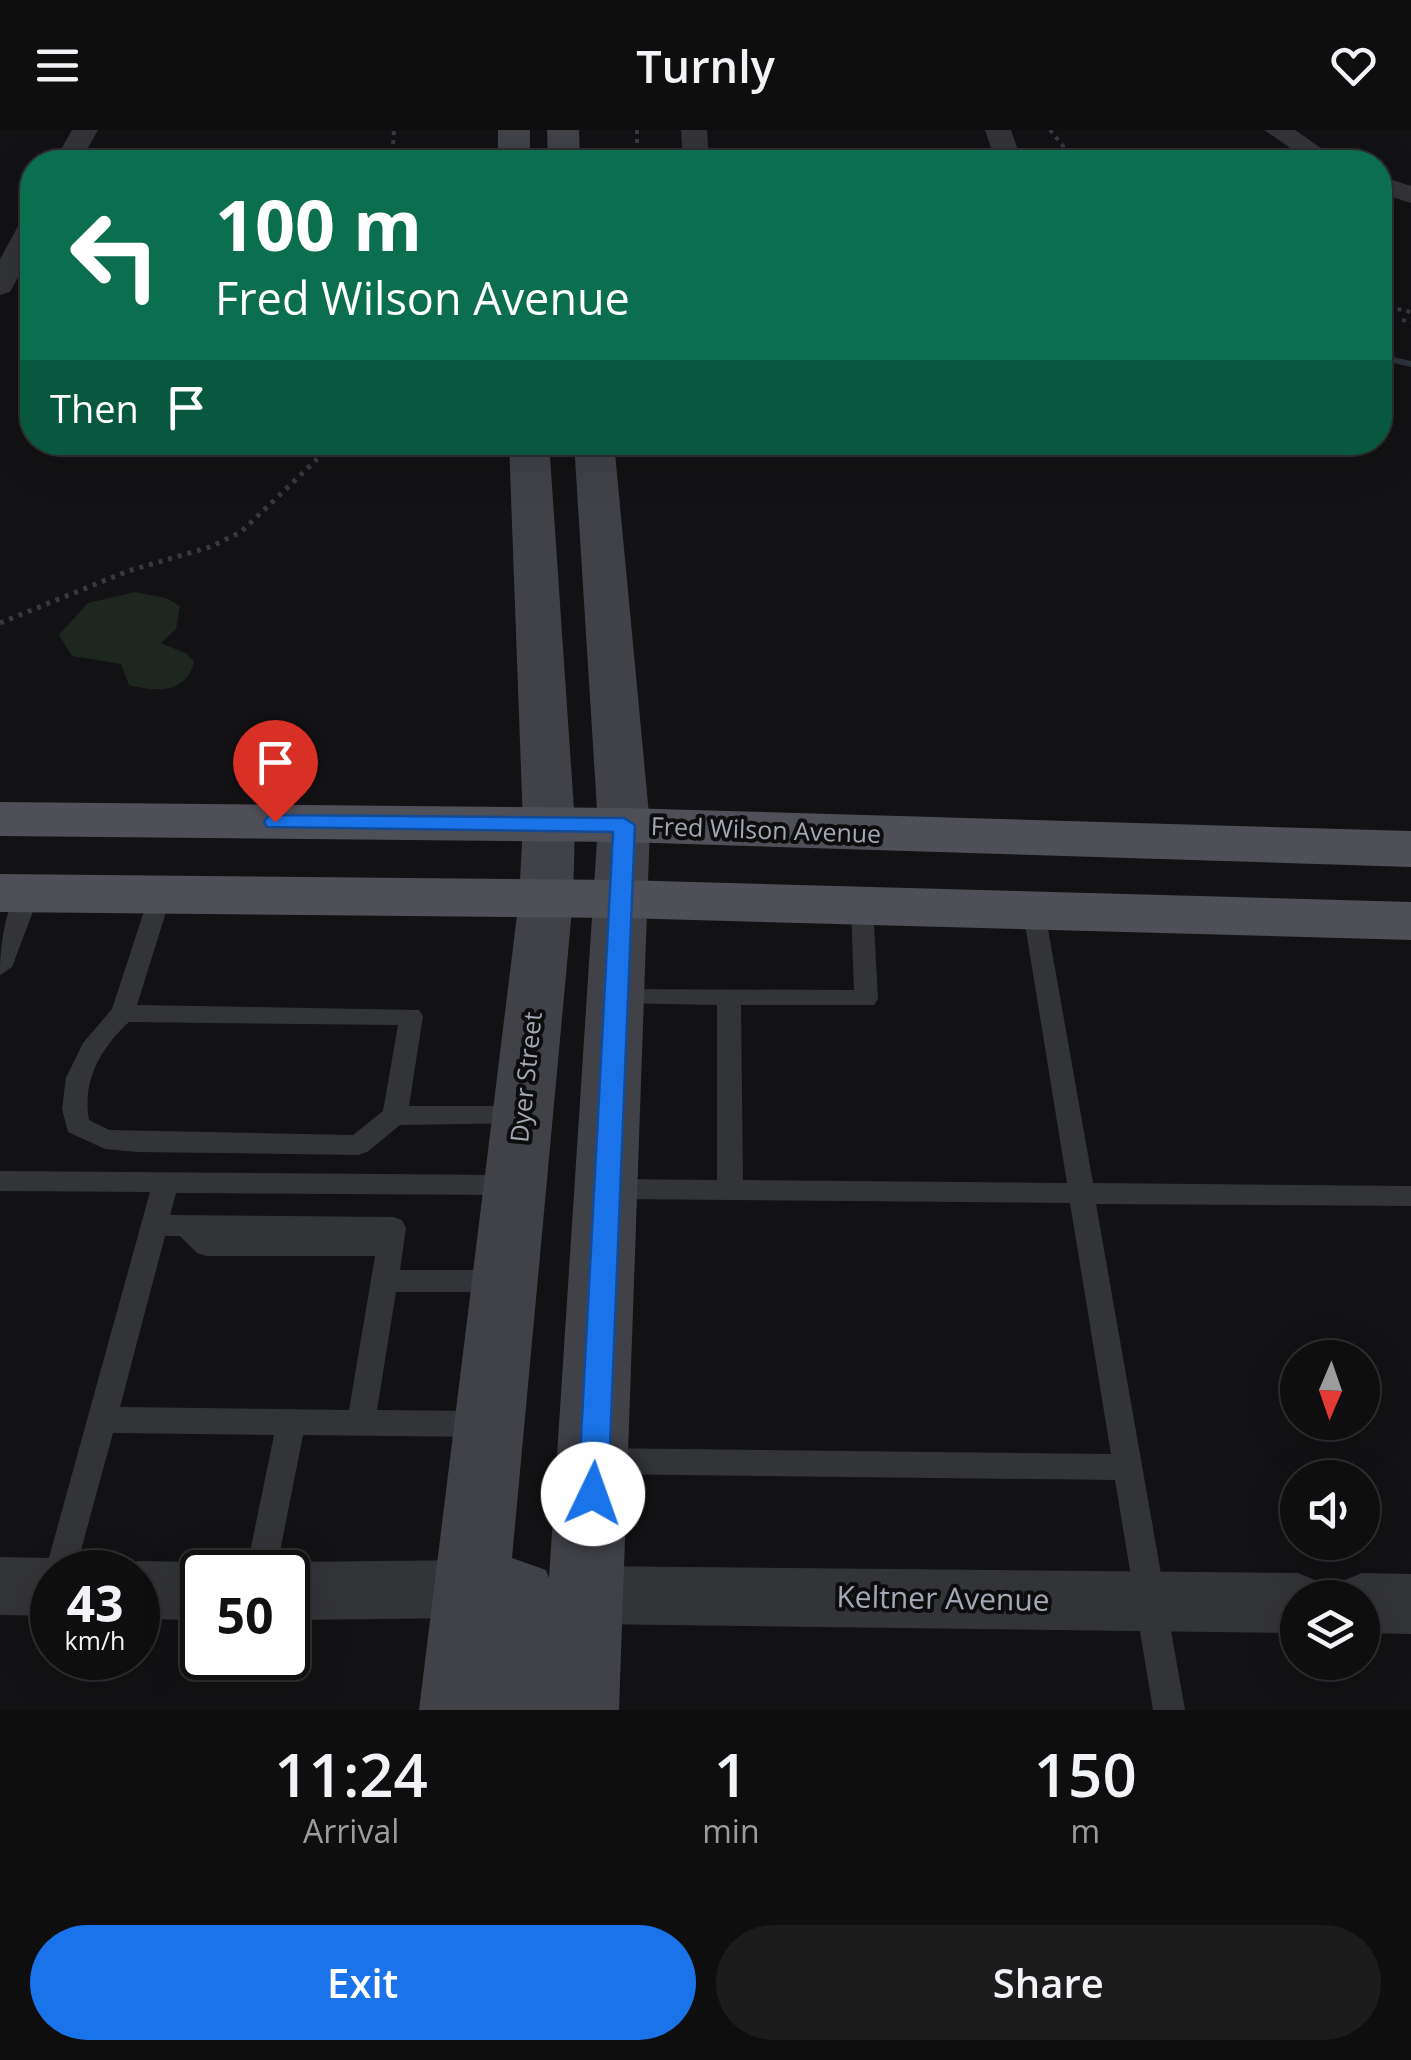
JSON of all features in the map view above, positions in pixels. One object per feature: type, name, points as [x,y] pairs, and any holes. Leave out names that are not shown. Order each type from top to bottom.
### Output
[{"type":"main road","name":"Dyer Street","points":[[458,1710],[546,899],[550,824],[530,455]]},
{"type":"main road","points":[[580,1710],[589,1594],[624,825],[595,455]]},
{"type":"main road","name":"Fred Wilson Avenue","points":[[0,819],[624,825],[1411,849]]},
{"type":"main road","points":[[15,893],[623,900],[1411,920]]},
{"type":"main road","points":[[470,1590],[519,1596],[532,1628],[526,1710]]},
{"type":"street","points":[[1277,130],[1309,150]]},
{"type":"street","points":[[0,286],[20,246]]},
{"type":"street","points":[[0,1586],[30,1587]]},
{"type":"street","points":[[310,1591],[470,1590]]},
{"type":"street","name":"Keltner Avenue","points":[[589,1594],[1280,1603]]},
{"type":"street","points":[[1380,1603],[1411,1604]]},
{"type":"lane","points":[[0,968],[15,893]]},
{"type":"lane","points":[[160,893],[124,1013],[93,1045],[74,1091],[77,1125],[90,1134],[136,1142],[358,1145],[395,1115],[522,1116]]},
{"type":"lane","points":[[618,995],[866,999],[862,907]]},
{"type":"lane","points":[[1034,912],[1168,1710]]},
{"type":"lane","points":[[729,997],[730,1190]]},
{"type":"lane","points":[[124,1013],[410,1016],[395,1115]]},
{"type":"lane","points":[[0,1180],[514,1185]]},
{"type":"lane","points":[[66,1550],[166,1182]]},
{"type":"lane","points":[[608,1189],[1411,1196]]},
{"type":"lane","points":[[154,1225],[187,1226],[206,1245],[389,1245],[361,1423]]},
{"type":"lane","points":[[384,1281],[504,1281]]},
{"type":"lane","points":[[102,1420],[488,1424]]},
{"type":"lane","points":[[265,1550],[291,1422]]},
{"type":"lane","points":[[594,1461],[1128,1467]]},
{"type":"path","points":[[1050,130],[1064,150]]},
{"type":"path","points":[[1402,320],[1411,322]]},
{"type":"path","points":[[0,623],[128,570],[210,547],[241,532],[321,455]]},
{"type":"shaded area","points":[[135,592],[166,598],[180,606],[176,629],[161,643],[187,654],[194,662],[177,685],[149,689],[129,685],[121,664],[72,656],[59,635],[88,603]]},
{"type":"waterway","points":[[1392,360],[1411,364]]},
{"type":"route","points":[[275,822],[624,825],[593,1494]]}]
